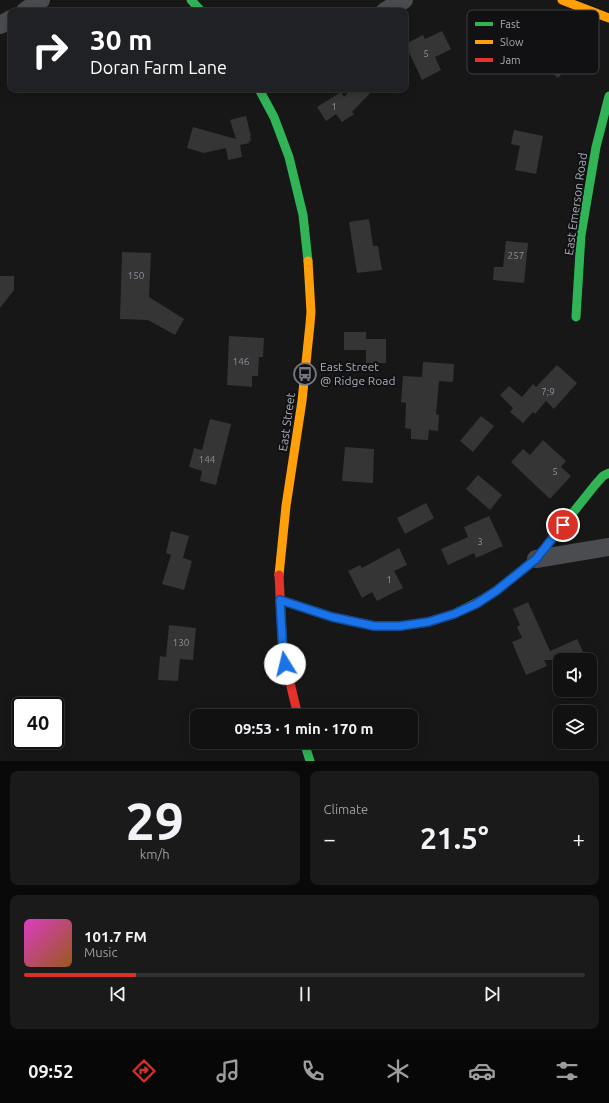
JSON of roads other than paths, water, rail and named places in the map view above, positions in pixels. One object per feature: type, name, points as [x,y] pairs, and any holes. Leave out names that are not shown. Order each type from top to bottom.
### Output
[{"type":"street","points":[[29,8],[41,0]]},
{"type":"street","points":[[191,0],[198,8]]},
{"type":"street","points":[[390,8],[404,0]]},
{"type":"street","points":[[562,0],[588,10]]},
{"type":"street","points":[[599,14],[609,18]]},
{"type":"street","name":"East Street","points":[[261,92],[274,117],[289,157],[304,215],[311,312],[302,400],[286,506],[279,580],[283,653],[296,709]]},
{"type":"street","name":"East Emerson Road","points":[[576,317],[581,235],[596,147],[609,96]]},
{"type":"street","points":[[280,600],[332,617],[374,626],[400,626],[428,622],[454,614],[476,604],[496,591],[536,559],[595,484],[609,472]]},
{"type":"street","points":[[536,559],[609,547]]},
{"type":"street","points":[[306,749],[310,761]]},
{"type":"place","name":"East Street @ Ridge Road","points":[[305,374]]}]
